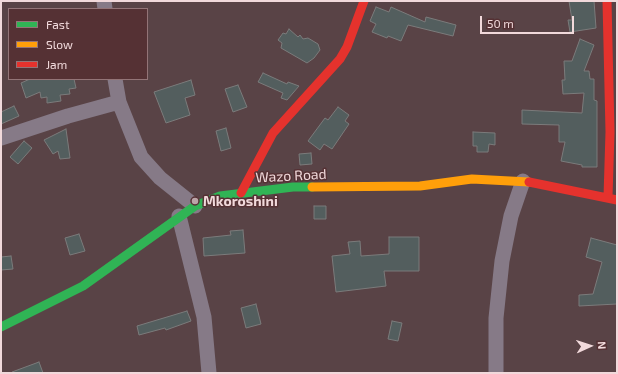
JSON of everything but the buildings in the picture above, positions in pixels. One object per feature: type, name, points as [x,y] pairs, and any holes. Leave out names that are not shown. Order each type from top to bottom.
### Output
[{"type":"main road","points":[[241,193],[273,133],[340,59],[348,47],[364,1]]},
{"type":"main road","points":[[607,1],[610,132],[608,196]]},
{"type":"main road","name":"Wazo Road","points":[[1,327],[83,286],[179,216],[195,206],[220,196],[293,187],[420,186],[472,179],[523,181],[608,196],[617,200]]},
{"type":"street","points":[[115,80],[119,102],[141,157],[149,168],[195,206]]},
{"type":"street","points":[[1,138],[119,102]]},
{"type":"street","points":[[496,373],[496,318],[501,267],[511,216],[523,181]]},
{"type":"street","points":[[179,216],[204,317],[209,373]]},
{"type":"traffic: fast","points":[[1,327],[83,286],[195,206],[220,196],[293,187],[312,187]]},
{"type":"traffic: slow","points":[[312,187],[420,186],[472,179],[529,182]]},
{"type":"traffic: jam","points":[[241,193],[273,133],[340,59],[347,47],[364,1]]},
{"type":"traffic: jam","points":[[607,1],[610,132],[608,197]]},
{"type":"traffic: jam","points":[[529,182],[617,200]]},
{"type":"place","name":"Mkoroshini","points":[[195,201]]}]
